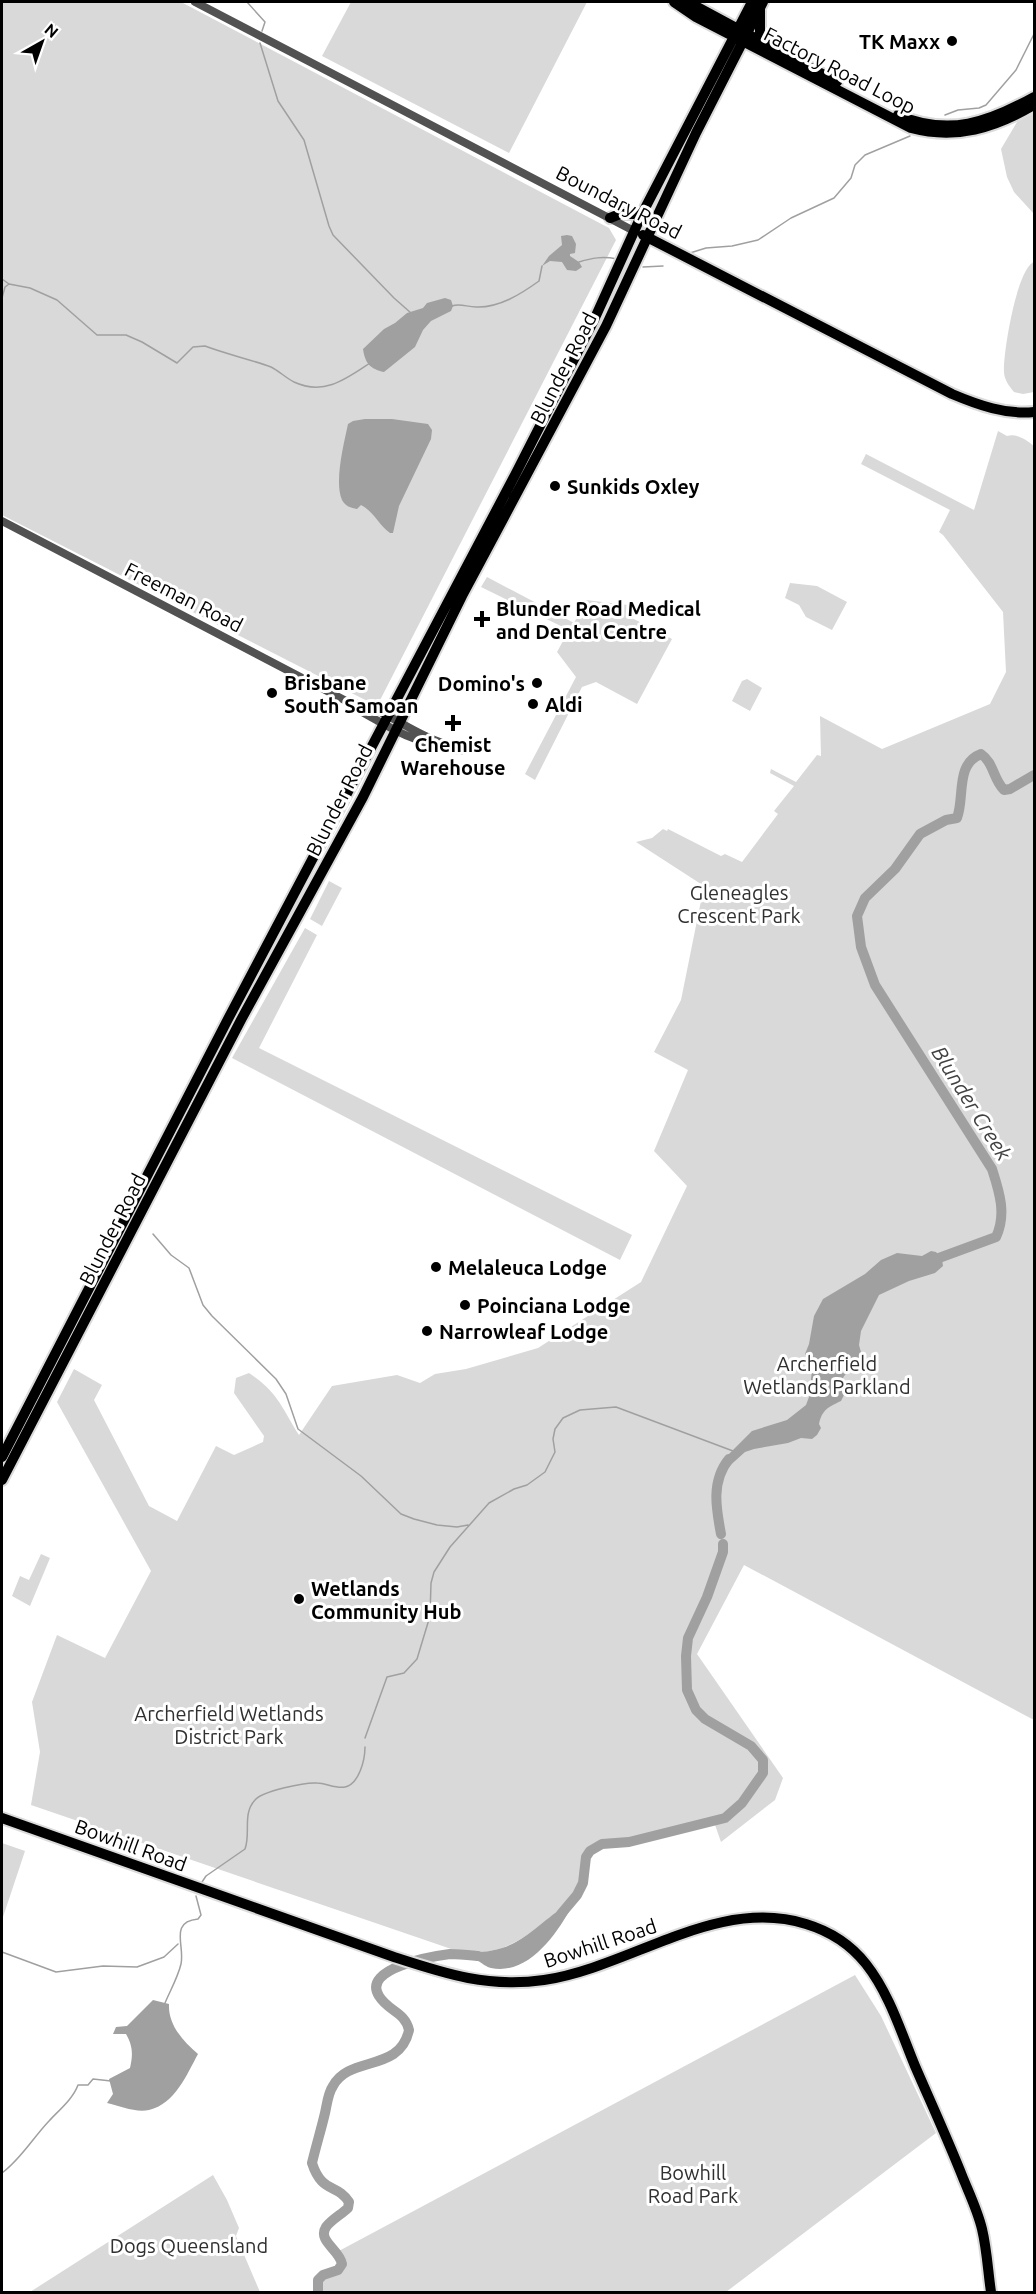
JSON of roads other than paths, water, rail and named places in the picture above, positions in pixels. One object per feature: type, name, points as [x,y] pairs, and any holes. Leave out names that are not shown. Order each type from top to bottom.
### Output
[{"type":"main road","points":[[674,2],[718,28],[741,34]]},
{"type":"main road","points":[[688,2],[741,34]]},
{"type":"main road","points":[[758,3],[760,39]]},
{"type":"main road","name":"Blunder Road","points":[[2,1480],[215,1070],[363,797],[462,596],[606,326],[741,34],[758,3]]},
{"type":"main road","points":[[718,28],[723,59]]},
{"type":"main road","name":"Blunder Road","points":[[2,1457],[228,1019],[594,320],[642,214],[723,59],[741,34]]},
{"type":"main road","name":"Factory Road Loop","points":[[741,34],[760,39],[902,117],[923,123],[950,126],[973,123],[997,116],[1035,97]]},
{"type":"main road","name":"Factory Road Loop","points":[[741,34],[898,122],[921,130],[944,133],[974,131],[1001,122],[1035,105]]},
{"type":"main road","points":[[610,218],[620,214],[642,214]]},
{"type":"main road","name":"Boundary Road","points":[[634,231],[952,394],[994,409],[1035,412]]},
{"type":"main road","name":"Bowhill Road","points":[[2,1818],[394,1957],[473,1980],[498,1983],[530,1982],[569,1975],[698,1929],[741,1918],[759,1916],[782,1918],[821,1929],[852,1950],[866,1963],[888,2000],[978,2216],[991,2292]]},
{"type":"street","name":"Boundary Road","points":[[195,2],[634,231]]},
{"type":"street","name":"Freeman Road","points":[[2,521],[350,703],[360,704],[397,726]]},
{"type":"street","points":[[397,726],[421,735],[460,751],[422,744],[397,726]]},
{"type":"waterway","points":[[247,2],[265,22],[262,31]]},
{"type":"waterway","points":[[945,115],[986,105],[1016,70],[1034,34]]},
{"type":"waterway","points":[[260,43],[278,101],[304,140],[333,235],[411,313]]},
{"type":"waterway","points":[[690,253],[706,248],[732,246],[758,240],[791,218],[834,198],[851,178],[855,165],[865,155],[910,136]]},
{"type":"waterway","points":[[579,262],[597,258],[617,259]]},
{"type":"waterway","points":[[452,306],[485,307],[509,299],[539,281],[542,266]]},
{"type":"waterway","points":[[643,267],[663,266]]},
{"type":"waterway","points":[[2,279],[9,284],[30,288],[57,300],[97,335],[126,335],[177,363],[193,347],[205,346],[271,367],[294,382],[315,387],[334,384],[370,363]]},
{"type":"waterway","points":[[2,298],[5,287],[9,284]]},
{"type":"waterway","name":"Blunder Creek","points":[[928,1262],[996,1237],[1001,1220],[999,1194],[992,1169],[875,985],[861,947],[857,916],[865,898],[895,869],[920,834],[946,820],[957,818],[964,773],[967,765],[973,759],[981,754],[991,766],[1004,790],[1034,775]]},
{"type":"waterway","points":[[153,1234],[171,1255],[189,1268],[203,1305],[212,1316],[276,1379],[286,1394],[298,1429],[361,1476],[401,1514],[437,1525],[457,1527],[468,1525]]},
{"type":"waterway","points":[[365,1738],[387,1677],[404,1673],[417,1659],[430,1616],[431,1583],[434,1572],[450,1547],[489,1503],[514,1489],[527,1485],[545,1472],[555,1452],[553,1439],[555,1429],[563,1418],[580,1410],[616,1407],[733,1451]]},
{"type":"waterway","name":"Blunder Creek","points":[[721,1534],[716,1495],[719,1476],[729,1459]]},
{"type":"waterway","name":"Blunder Creek","points":[[561,1914],[577,1895],[583,1883],[586,1857],[590,1851],[602,1844],[629,1842],[725,1818],[742,1803],[763,1773],[763,1760],[751,1746],[705,1719],[696,1710],[687,1690],[688,1638],[707,1597],[723,1552],[723,1544]]},
{"type":"waterway","points":[[202,1882],[206,1876],[245,1849],[249,1811],[255,1800],[275,1790],[304,1784],[320,1783],[335,1787],[350,1785],[360,1771],[365,1747]]},
{"type":"waterway","points":[[165,2003],[181,1964],[181,1930],[189,1921],[198,1919],[201,1915],[196,1896]]},
{"type":"waterway","points":[[2,1952],[56,1972],[103,1966],[137,1967],[164,1957],[178,1944]]},
{"type":"waterway","name":"Blunder Creek","points":[[318,2292],[318,2280],[323,2275],[338,2270],[342,2264],[324,2237],[324,2232],[328,2224],[348,2208],[349,2202],[340,2192],[320,2180],[312,2163],[330,2092],[340,2076],[350,2070],[396,2053],[404,2043],[409,2030],[404,2019],[379,1996],[376,1986],[380,1978],[402,1965],[450,1954],[478,1956]]},
{"type":"waterway","points":[[2,2173],[15,2162],[69,2100],[78,2085],[88,2085],[93,2079],[111,2081]]},
{"type":"place","name":"TK Maxx","points":[[952,41]]},
{"type":"place","name":"Sunkids Oxley","points":[[555,486]]},
{"type":"place","name":"Blunder Road Medical and Dental Centre","points":[[482,619]]},
{"type":"place","name":"Domino's","points":[[537,683]]},
{"type":"place","name":"Brisbane South Samoan","points":[[272,693]]},
{"type":"place","name":"Aldi","points":[[533,704]]},
{"type":"place","name":"Chemist Warehouse","points":[[453,723]]},
{"type":"place","name":"Melaleuca Lodge","points":[[436,1267]]},
{"type":"place","name":"Poinciana Lodge","points":[[465,1305]]},
{"type":"place","name":"Narrowleaf Lodge","points":[[427,1331]]},
{"type":"place","name":"Wetlands Community Hub","points":[[299,1599]]},
{"type":"park label","name":"Gleneagles Crescent Park","points":[[739,904]]},
{"type":"park label","name":"Archerfield Wetlands Parkland","points":[[827,1374]]},
{"type":"park label","name":"Archerfield Wetlands District Park","points":[[229,1724]]},
{"type":"park label","name":"Bowhill Road Park","points":[[693,2184]]},
{"type":"park label","name":"Dogs Queensland","points":[[189,2245]]}]
